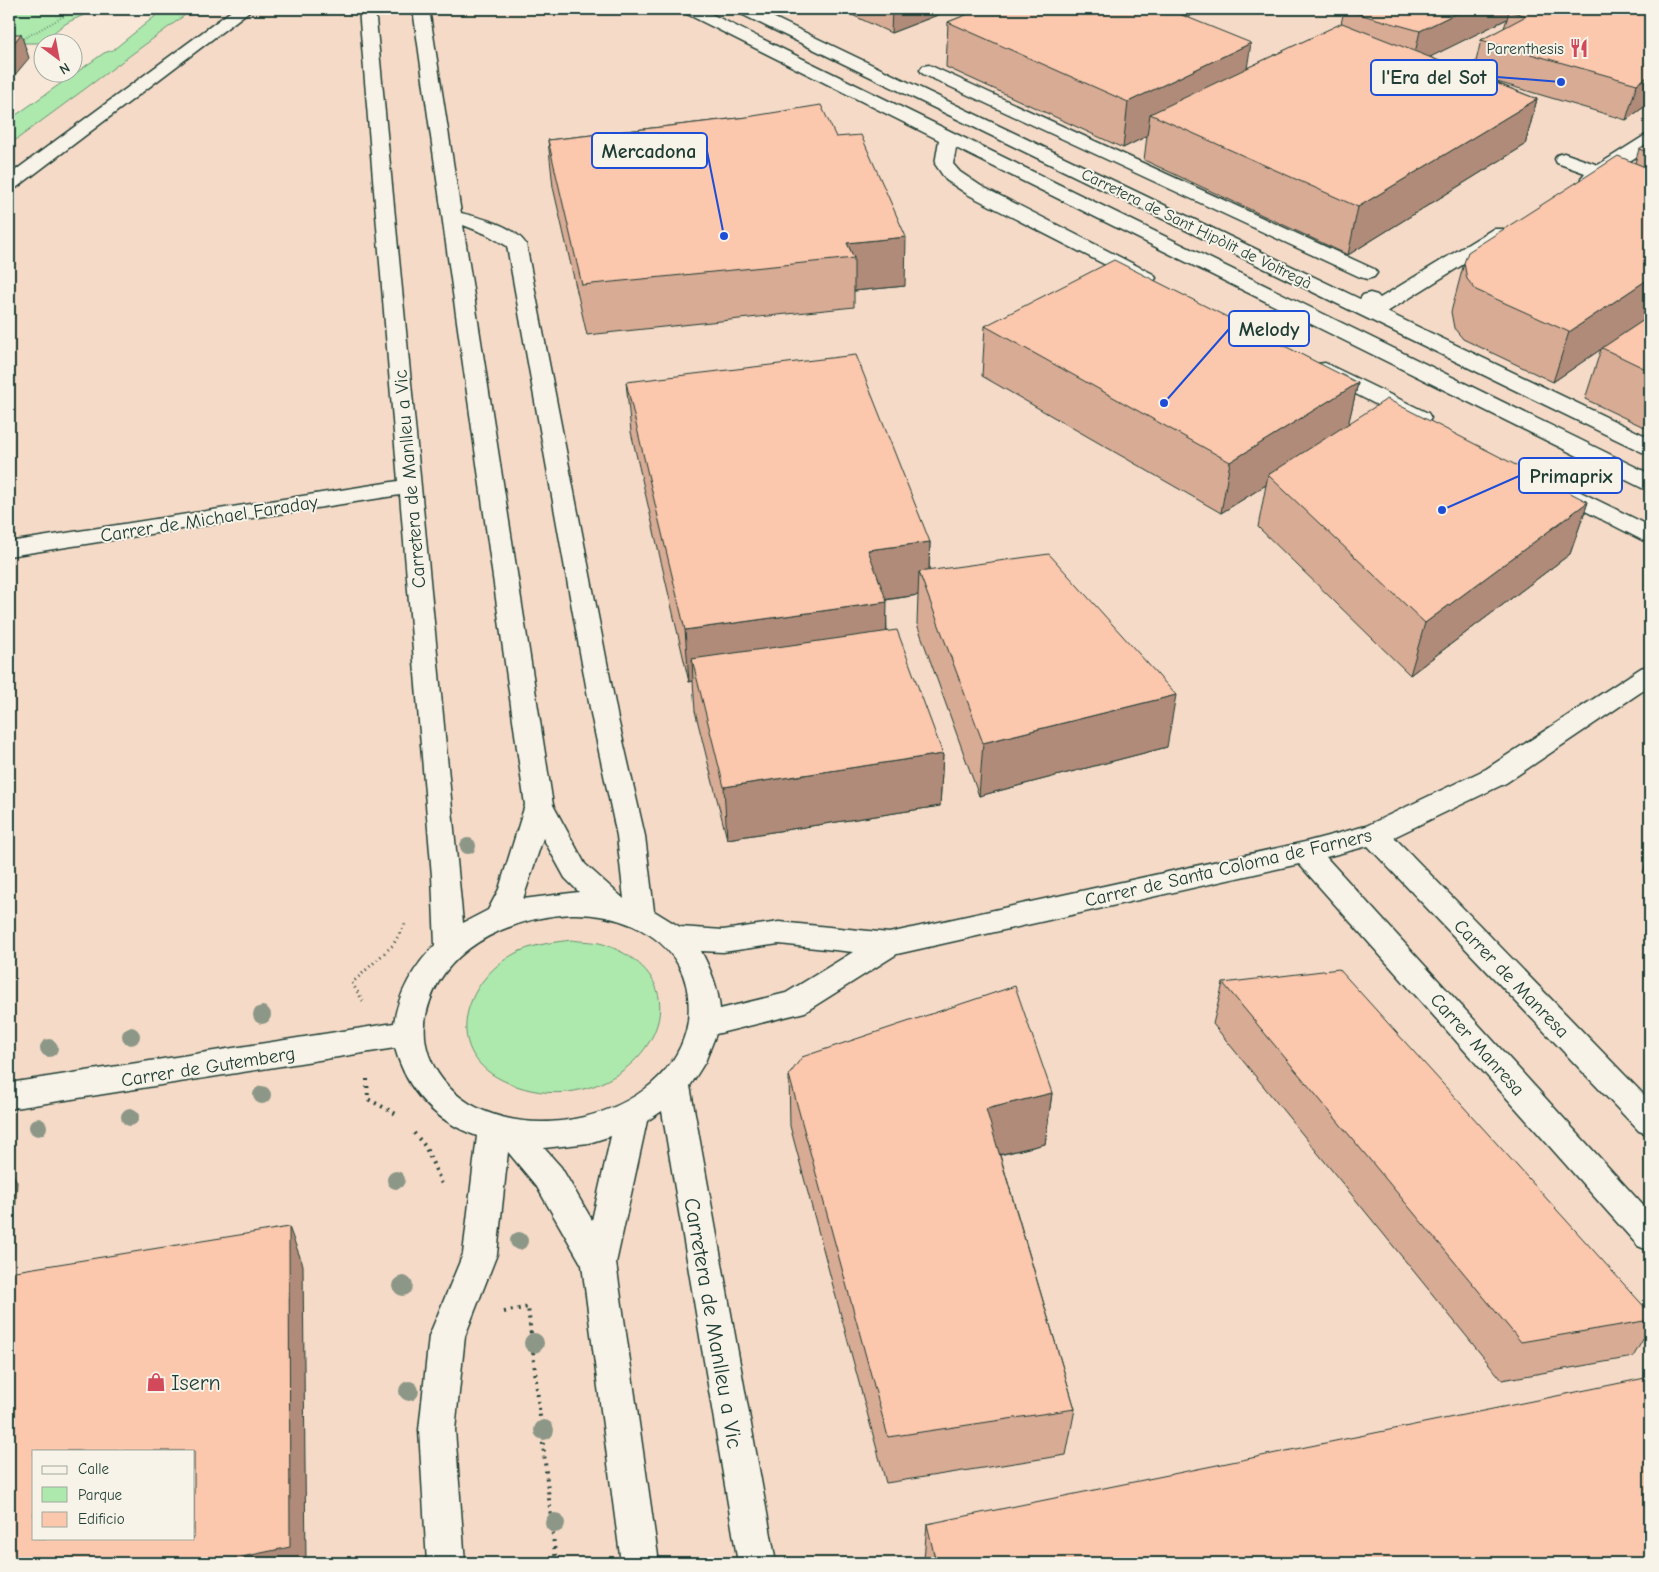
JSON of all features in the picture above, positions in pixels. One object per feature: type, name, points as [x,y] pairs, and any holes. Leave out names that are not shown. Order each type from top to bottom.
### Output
[{"type":"street","points":[[9,184],[244,9]]},
{"type":"street","name":"Carretera de Manlleu a Vic","points":[[367,9],[446,876],[450,948]]},
{"type":"street","points":[[420,9],[539,805],[575,871],[612,907]]},
{"type":"street","name":"Carretera de Sant Hipòlit de Voltregà","points":[[689,9],[1650,483]]},
{"type":"street","name":"Carretera de Sant Hipòlit de Voltregà","points":[[743,9],[1650,447]]},
{"type":"street","points":[[897,83],[947,63]]},
{"type":"street","points":[[929,70],[1366,267],[1372,312],[1516,224]]},
{"type":"street","points":[[949,137],[944,164],[953,176],[974,190],[1160,285]]},
{"type":"street","points":[[1574,187],[1650,140]]},
{"type":"street","points":[[1086,174],[1139,149]]},
{"type":"street","points":[[1564,159],[1600,172]]},
{"type":"street","points":[[451,216],[486,225],[502,232],[516,244],[606,719],[631,836],[640,916]]},
{"type":"street","points":[[1310,362],[1434,425]]},
{"type":"street","points":[[1540,479],[1650,535]]},
{"type":"street","name":"Carrer de Michael Faraday","points":[[9,549],[410,486]]},
{"type":"street","name":"Carrer de Santa Coloma de Farners","points":[[674,938],[723,942],[779,933],[889,944],[1305,852],[1374,834],[1496,776],[1650,674]]},
{"type":"street","points":[[499,918],[513,889],[539,805]]},
{"type":"street","name":"Carrer de Manresa","points":[[1374,834],[1650,1122]]},
{"type":"street","name":"Carrer Manresa","points":[[1305,852],[1650,1236]]},
{"type":"street","points":[[582,903],[612,907],[640,916],[674,938],[694,963],[704,993],[704,1025],[693,1054],[673,1082],[661,1094],[632,1114],[580,1132],[545,1135],[502,1131],[458,1113],[431,1089],[414,1059],[407,1033],[418,992],[431,969],[450,948],[467,935],[499,918],[528,908],[551,904],[582,903]]},
{"type":"street","name":"Carrer de Santa Coloma de Farners","points":[[704,1025],[794,1003],[889,944]]},
{"type":"street","name":"Carrer de Gutemberg","points":[[9,1096],[365,1042],[407,1033]]},
{"type":"street","name":"Carretera de Manlleu a Vic","points":[[673,1082],[756,1563]]},
{"type":"street","points":[[632,1114],[599,1263],[640,1563]]},
{"type":"street","points":[[502,1131],[549,1177],[599,1263]]},
{"type":"street","points":[[446,1563],[437,1430],[447,1336],[480,1254],[502,1131]]},
{"type":"path","points":[[16,44],[64,14],[77,9]]},
{"type":"path","points":[[402,1120],[396,1114],[368,1099],[363,998],[352,983],[393,945],[406,922]]},
{"type":"path","points":[[408,1127],[425,1146],[441,1179],[442,1187]]},
{"type":"path","points":[[458,1307],[496,1313],[528,1308],[556,1563]]},
{"type":"shaded area","points":[[185,9],[1650,9],[1650,1563],[9,1563],[9,145],[185,15]]},
{"type":"green space","points":[[9,9],[102,9],[78,18],[55,32],[32,32],[32,43],[9,43]]},
{"type":"green space","points":[[164,9],[185,9],[185,15],[9,145],[9,120],[63,82],[82,82],[82,69],[104,53],[113,50]]},
{"type":"green space","points":[[572,940],[606,945],[642,966],[658,993],[658,1023],[643,1051],[618,1074],[584,1089],[544,1092],[502,1080],[483,1067],[471,1050],[466,1032],[468,1013],[474,994],[486,977],[501,962],[520,951],[539,945]]},
{"type":"building","points":[[981,9],[1167,9],[1251,43],[1128,102],[948,22]]},
{"type":"building","points":[[1465,9],[1420,31],[1344,10]]},
{"type":"building","name":"Parenthesis","points":[[1512,9],[1650,9],[1650,75],[1637,84],[1481,40],[1526,16],[1509,11]]},
{"type":"building","points":[[1342,23],[1537,99],[1358,207],[1150,114]]},
{"type":"building","points":[[9,34],[21,34],[9,49]]},
{"type":"building","points":[[821,105],[836,137],[861,135],[906,237],[847,243],[854,258],[582,285],[548,140],[747,117]]},
{"type":"building","points":[[1650,142],[1650,153],[1639,149]]},
{"type":"building","points":[[1618,156],[1650,169],[1650,278],[1569,332],[1476,290],[1467,279],[1464,263],[1468,252]]},
{"type":"building","points":[[1114,260],[1358,383],[1230,462],[985,326]]},
{"type":"building","points":[[1650,316],[1650,371],[1602,348]]},
{"type":"building","points":[[856,355],[930,542],[868,550],[887,602],[685,630],[626,382]]},
{"type":"building","points":[[1387,399],[1588,502],[1425,623],[1268,475]]},
{"type":"building","points":[[1049,554],[1176,695],[983,743],[919,572]]},
{"type":"building","points":[[897,630],[943,754],[724,787],[692,659]]},
{"type":"building","points":[[1339,969],[1650,1313],[1650,1320],[1521,1342],[1223,983]]},
{"type":"building","points":[[1015,986],[1052,1093],[986,1109],[1075,1409],[888,1437],[789,1075],[802,1057]]},
{"type":"building","name":"Isern","points":[[289,1227],[290,1547],[213,1563],[9,1563],[9,1272]]},
{"type":"building","points":[[1650,1377],[1650,1563],[936,1563],[927,1524]]},
{"type":"place","name":"Parenthesis","points":[[1579,48]]},
{"type":"place","name":"l'Era del Sot","points":[[1561,82]]},
{"type":"place","name":"Mercadona","points":[[724,236]]},
{"type":"place","name":"Melody","points":[[1164,403]]},
{"type":"place","name":"Primaprix","points":[[1442,510]]},
{"type":"place","name":"Isern","points":[[156,1382]]}]
